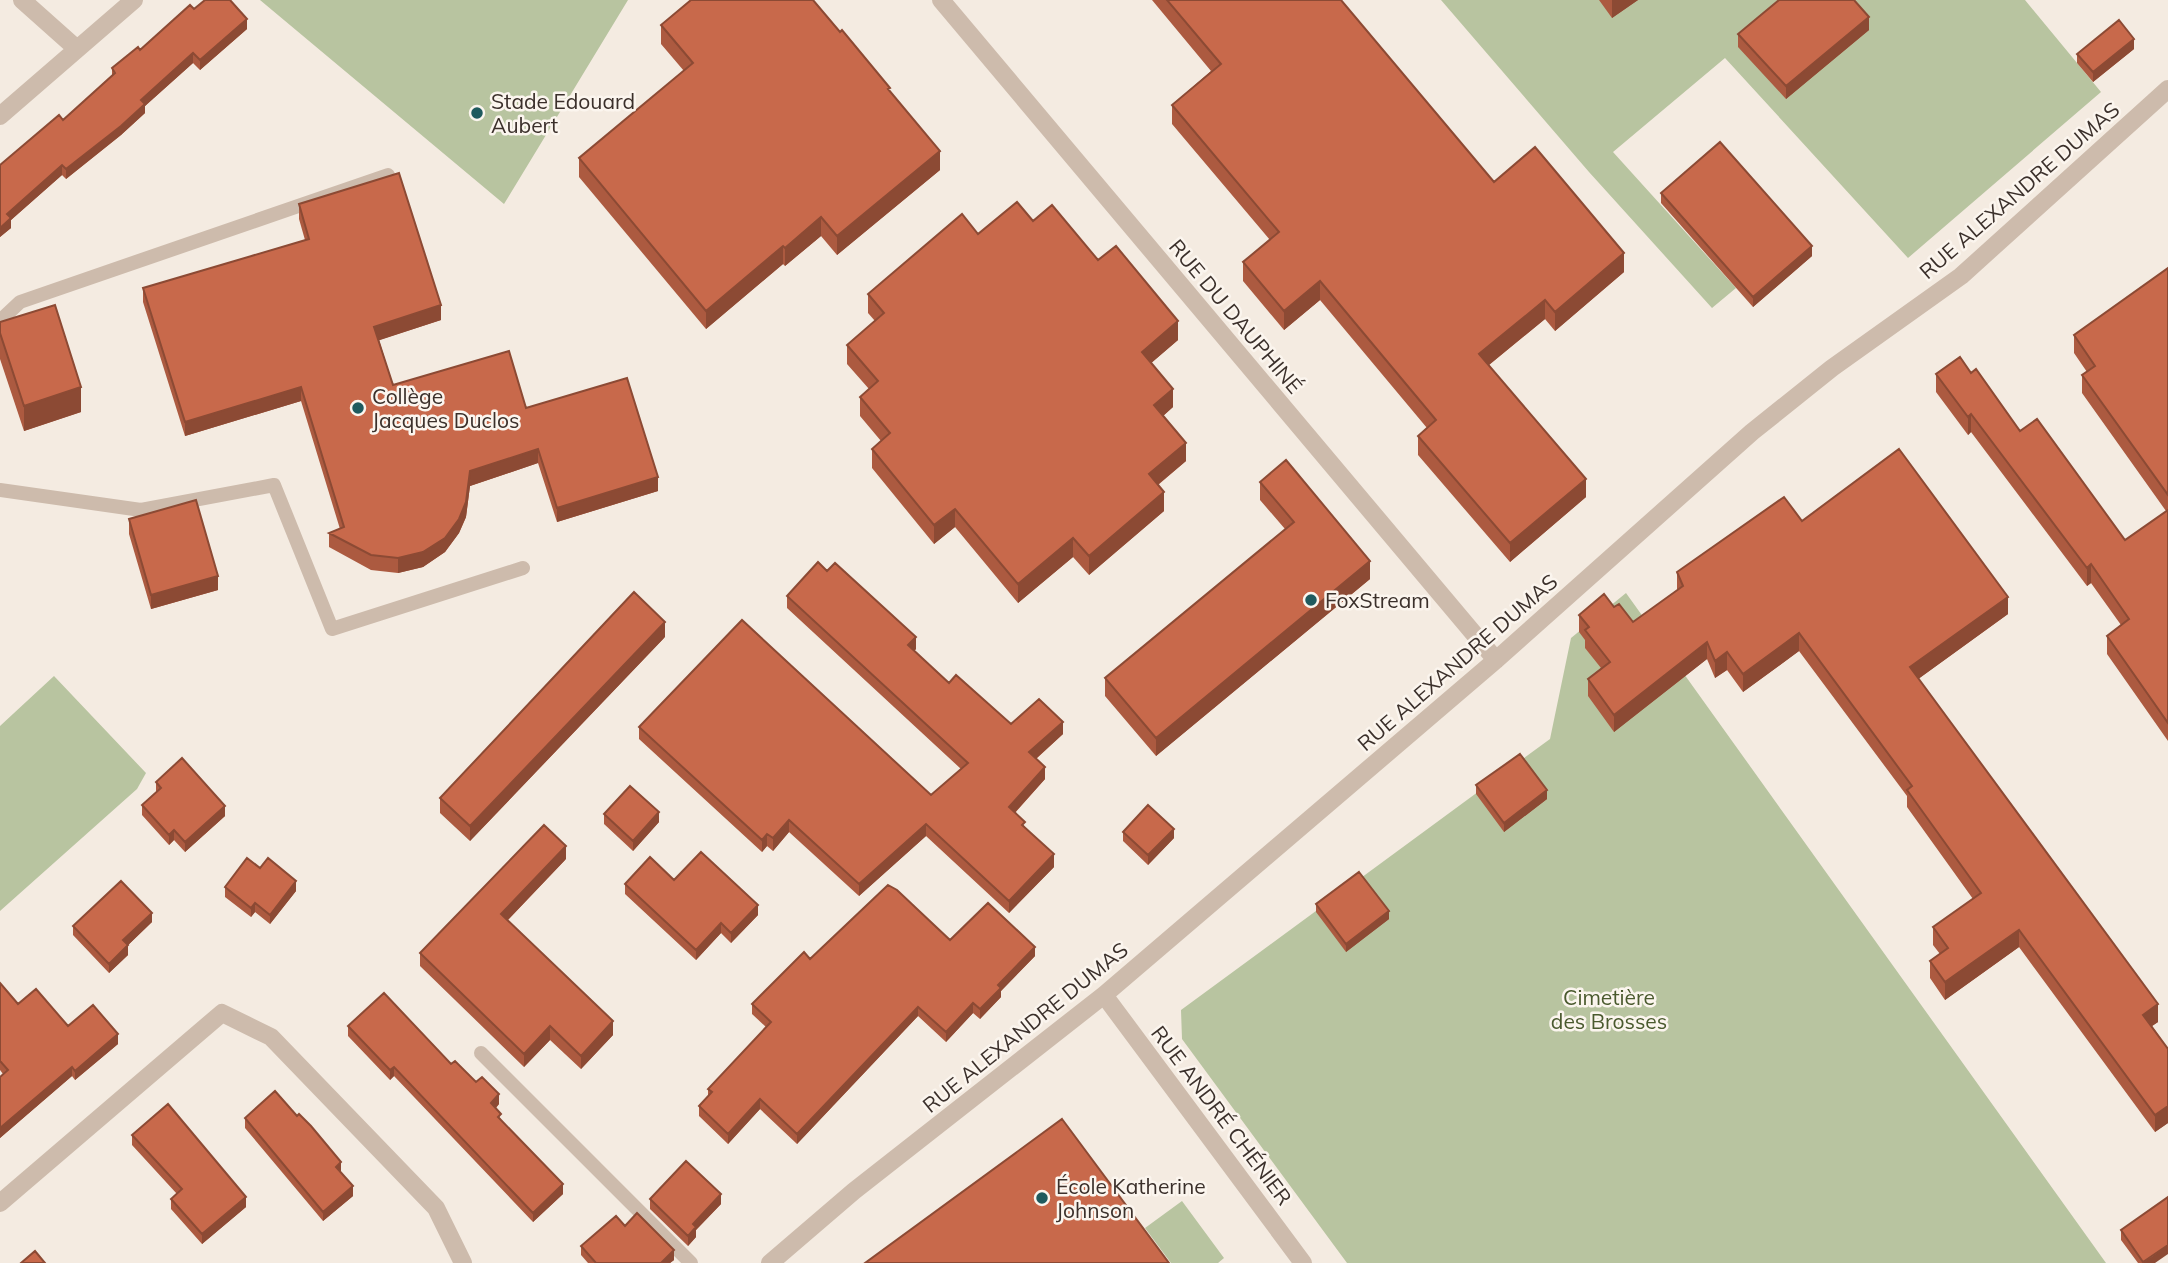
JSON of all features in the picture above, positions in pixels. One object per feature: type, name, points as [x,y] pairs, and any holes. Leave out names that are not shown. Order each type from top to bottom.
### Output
[{"type":"street","points":[[22,0],[78,50]]},
{"type":"street","points":[[0,116],[134,0]]},
{"type":"street","name":"RUE DU DAUPHINÉ","points":[[941,0],[1496,660]]},
{"type":"street","name":"RUE ALEXANDRE DUMAS","points":[[770,1263],[854,1191],[1104,995],[1496,660],[1752,432],[1832,368],[1961,276],[2168,89]]},
{"type":"street","name":"RUE ANDRÉ CHÉNIER","points":[[1104,995],[1303,1263]]},
{"type":"street","points":[[0,1203],[222,1013],[271,1037],[436,1208],[463,1263]]},
{"type":"lane","points":[[0,321],[20,302],[388,175]]},
{"type":"lane","points":[[0,490],[141,510],[274,485],[331,629],[523,568]]},
{"type":"lane","points":[[481,1053],[691,1263]]},
{"type":"green space","name":"Stade Edouard Aubert","points":[[260,0],[628,0],[504,204]]},
{"type":"green space","points":[[1441,0],[2025,0],[2101,92],[1908,258],[1725,58],[1613,152],[1736,288],[1712,308],[1589,172]]},
{"type":"green space","name":"Cimetière des Brosses","points":[[1626,593],[2106,1263],[1347,1263],[1182,1039],[1181,1010],[1550,739],[1571,638]]},
{"type":"green space","points":[[54,676],[146,773],[137,789],[0,911],[0,726]]},
{"type":"green space","points":[[1182,1201],[1224,1258],[1218,1263],[1171,1263],[1145,1228]]},
{"type":"building","points":[[205,0],[230,0],[247,19],[200,60],[193,53],[141,100],[145,104],[121,126],[66,169],[62,165],[7,214],[11,218],[0,228],[0,165],[59,115],[63,120],[115,73],[112,68],[138,47],[140,50],[190,5],[194,9]]},
{"type":"building","points":[[691,0],[813,0],[840,32],[842,30],[940,151],[837,236],[821,217],[706,311],[579,158],[693,63],[661,25]]},
{"type":"building","points":[[1167,0],[1341,0],[1494,182],[1535,147],[1624,253],[1555,312],[1545,300],[1479,354],[1586,479],[1510,543],[1418,436],[1436,420],[1320,281],[1284,311],[1243,262],[1279,232],[1172,105],[1221,64]]},
{"type":"building","points":[[1779,0],[1854,0],[1869,17],[1786,86],[1738,34]]},
{"type":"building","points":[[2119,20],[2134,39],[2093,72],[2077,54]]},
{"type":"building","points":[[1720,142],[1812,246],[1753,297],[1661,193]]},
{"type":"building","points":[[399,173],[441,305],[374,327],[393,385],[509,351],[526,408],[627,378],[658,477],[557,508],[538,449],[470,471],[466,502],[459,519],[445,538],[423,552],[398,558],[371,555],[329,533],[344,527],[301,387],[185,422],[143,288],[309,239],[299,204]]},
{"type":"building","points":[[1017,202],[1033,221],[1052,205],[1098,260],[1116,246],[1178,321],[1142,352],[1173,389],[1154,405],[1186,443],[1149,474],[1164,492],[1089,556],[1073,538],[1018,584],[955,509],[934,525],[872,449],[890,433],[860,397],[878,381],[847,345],[884,313],[868,294],[962,214],[978,234]]},
{"type":"building","points":[[2168,268],[2168,495],[2082,375],[2095,366],[2074,335]]},
{"type":"building","points":[[55,305],[81,387],[24,406],[0,333],[0,322]]},
{"type":"building","points":[[1960,357],[1971,373],[1976,369],[2020,431],[2037,419],[2125,540],[2168,510],[2168,723],[2107,636],[2129,619],[2091,564],[2087,568],[1971,414],[1968,417],[1936,374]]},
{"type":"building","points":[[1899,449],[2008,597],[1910,667],[2158,1004],[2143,1015],[2168,1049],[2168,1106],[2155,1115],[2019,930],[1945,982],[1930,961],[1948,948],[1933,927],[1981,893],[1907,790],[1912,786],[1799,633],[1743,674],[1727,652],[1715,661],[1707,642],[1614,715],[1588,679],[1610,662],[1585,630],[1589,627],[1579,615],[1604,594],[1614,607],[1619,604],[1633,622],[1683,586],[1677,572],[1784,497],[1802,521]]},
{"type":"building","points":[[1286,460],[1370,561],[1156,738],[1105,678],[1294,522],[1260,482]]},
{"type":"building","points":[[196,500],[218,576],[151,595],[129,519]]},
{"type":"building","points":[[818,562],[827,571],[835,563],[916,637],[908,645],[949,683],[956,675],[1011,724],[1039,699],[1063,722],[1029,752],[1045,767],[1009,807],[1025,822],[1022,825],[1054,854],[1009,901],[926,824],[859,884],[789,820],[773,838],[767,834],[762,840],[639,727],[742,620],[931,795],[968,763],[787,596]]},
{"type":"building","points":[[634,592],[665,622],[470,826],[440,798]]},
{"type":"building","points":[[1520,754],[1547,790],[1504,823],[1476,785]]},
{"type":"building","points":[[182,758],[225,806],[185,842],[174,830],[169,835],[142,805],[161,788],[156,782]]},
{"type":"building","points":[[630,786],[659,812],[633,841],[604,814]]},
{"type":"building","points":[[1148,805],[1174,829],[1148,855],[1123,832]]},
{"type":"building","points":[[544,825],[566,846],[501,914],[613,1021],[581,1056],[550,1026],[524,1054],[420,953]]},
{"type":"building","points":[[701,852],[758,905],[731,933],[721,923],[696,950],[625,884],[650,857],[674,880]]},
{"type":"building","points":[[247,858],[260,868],[268,858],[296,881],[270,915],[255,903],[251,908],[225,887]]},
{"type":"building","points":[[1359,872],[1389,911],[1346,944],[1316,904]]},
{"type":"building","points":[[121,881],[152,913],[123,940],[128,945],[109,964],[73,926]]},
{"type":"building","points":[[888,885],[897,890],[950,940],[988,903],[1035,947],[998,985],[1001,988],[980,1009],[973,1003],[946,1032],[918,1007],[797,1134],[760,1099],[728,1134],[699,1106],[712,1092],[708,1089],[771,1022],[752,1004],[804,952],[810,959]]},
{"type":"building","points":[[0,983],[18,1004],[36,989],[68,1026],[93,1005],[118,1034],[75,1071],[72,1067],[0,1128],[0,1077],[8,1070],[0,1061]]},
{"type":"building","points":[[384,993],[451,1064],[455,1061],[476,1082],[482,1077],[499,1094],[491,1103],[501,1114],[498,1117],[563,1184],[533,1213],[394,1067],[390,1070],[348,1026]]},
{"type":"building","points":[[275,1091],[297,1116],[299,1114],[311,1126],[341,1162],[336,1167],[353,1186],[323,1212],[245,1118]]},
{"type":"building","points":[[168,1104],[246,1197],[202,1234],[171,1199],[182,1189],[132,1135]]},
{"type":"building","name":"École Katherine Johnson","points":[[1062,1119],[1169,1263],[865,1263]]},
{"type":"building","points":[[686,1161],[721,1194],[693,1224],[696,1227],[688,1236],[650,1199]]},
{"type":"building","points":[[2168,1197],[2168,1245],[2143,1262],[2121,1230]]},
{"type":"building","points":[[637,1213],[674,1250],[661,1263],[596,1263],[581,1246],[616,1216],[625,1226]]},
{"type":"building","points":[[35,1251],[45,1263],[21,1263]]},
{"type":"place","name":"Stade Edouard Aubert","points":[[477,113]]},
{"type":"place","name":"Collège Jacques Duclos","points":[[358,408]]},
{"type":"place","name":"FoxStream","points":[[1311,600]]},
{"type":"place","name":"École Katherine Johnson","points":[[1042,1198]]}]
